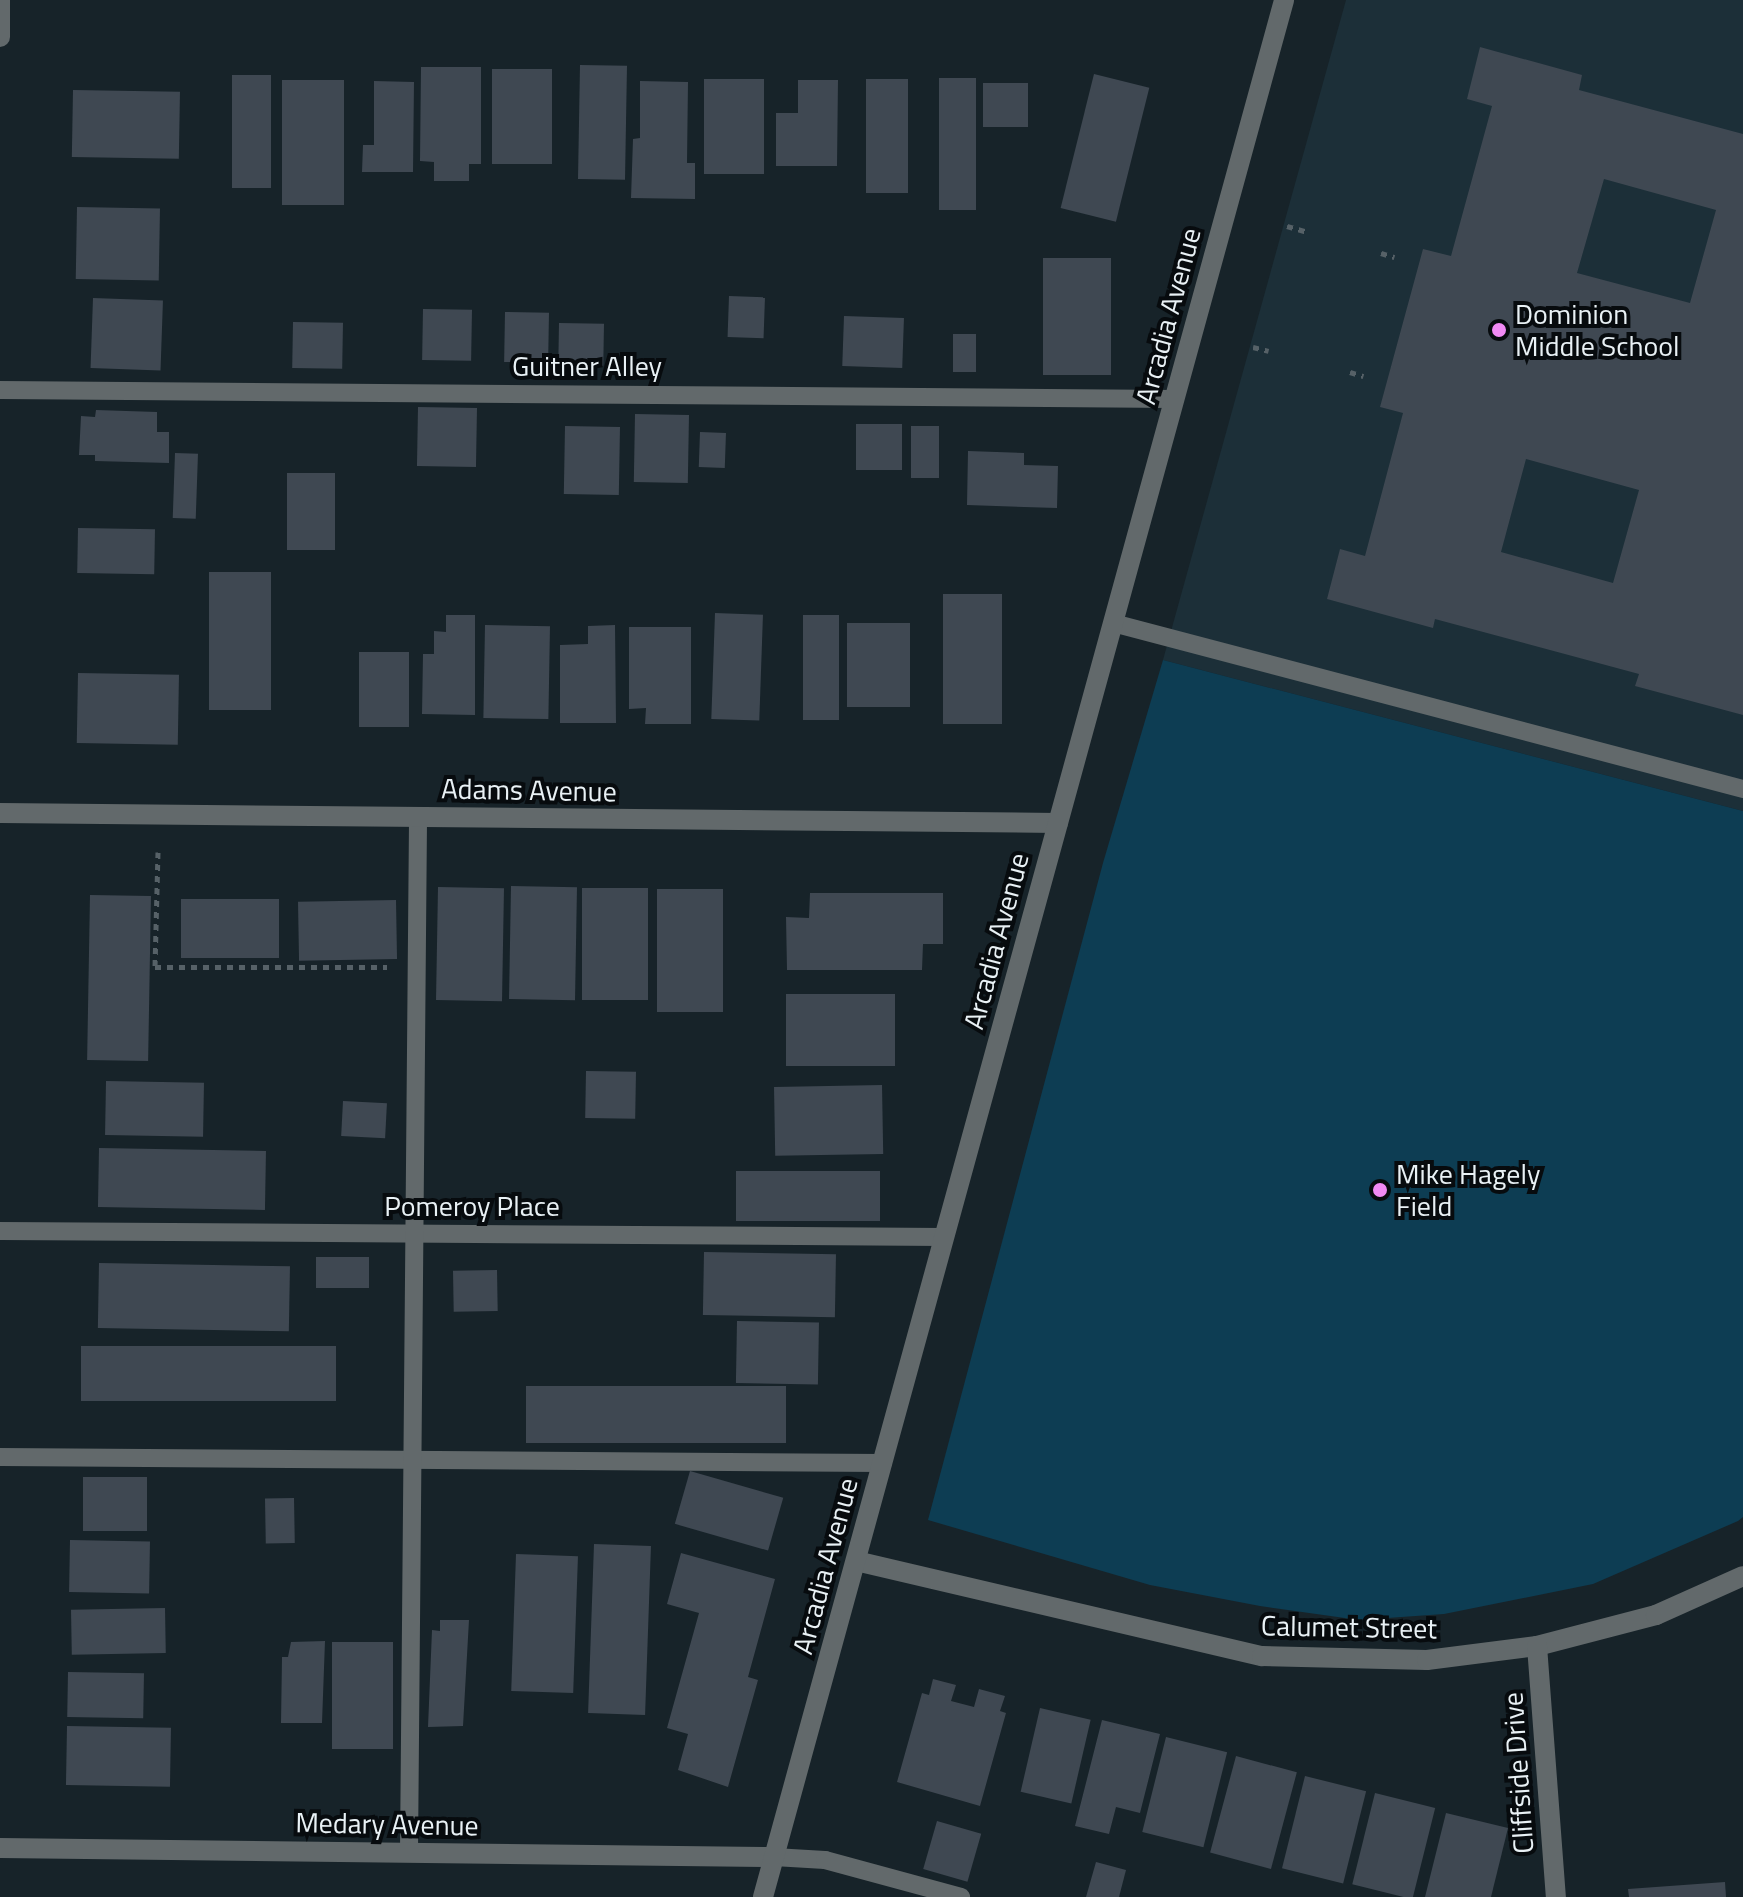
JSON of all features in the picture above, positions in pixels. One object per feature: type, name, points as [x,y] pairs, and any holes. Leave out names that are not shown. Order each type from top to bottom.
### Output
[{"type":"street","points":[[0,0],[0,37]]},
{"type":"street","name":"Arcadia Avenue","points":[[763,1897],[1284,0]]},
{"type":"street","name":"Adams Avenue","points":[[0,813],[1058,823]]},
{"type":"street","name":"Calumet Street","points":[[856,1561],[1262,1656],[1427,1660],[1537,1646],[1656,1615],[1743,1576]]},
{"type":"street","name":"Cliffside Drive","points":[[1537,1646],[1556,1897]]},
{"type":"street","name":"Medary Avenue","points":[[0,1848],[774,1857]]},
{"type":"lane","name":"Guitner Alley","points":[[0,390],[1174,399]]},
{"type":"lane","points":[[1113,623],[1743,789]]},
{"type":"lane","points":[[409,1852],[418,817]]},
{"type":"lane","name":"Pomeroy Place","points":[[0,1231],[944,1237]]},
{"type":"lane","points":[[0,1457],[883,1463]]},
{"type":"lane","points":[[774,1857],[825,1860],[961,1897]]},
{"type":"path","points":[[1287,226],[1305,231]]},
{"type":"path","points":[[1381,253],[1394,257]]},
{"type":"path","points":[[1253,347],[1269,351]]},
{"type":"path","points":[[1350,372],[1363,376]]},
{"type":"path","points":[[158,852],[155,967],[416,967]]},
{"type":"shaded area","name":"Dominion Middle School","points":[[1346,0],[1743,0],[1743,811],[1163,660]]},
{"type":"shaded area","name":"Mike Hagely Field","points":[[1163,660],[1743,811],[1743,1517],[1738,1521],[1593,1584],[1444,1614],[1359,1620],[1260,1606],[1150,1585],[928,1520],[1103,863]]},
{"type":"building","points":[[1480,47],[1582,75],[1579,90],[1743,134],[1743,715],[1635,686],[1639,674],[1435,619],[1433,628],[1327,599],[1340,549],[1365,556],[1403,413],[1380,407],[1423,249],[1451,256],[1492,106],[1467,99]],"holes":[[[1604,179],[1716,210],[1690,303],[1577,273]],[[1526,459],[1639,490],[1613,583],[1501,552]]]},
{"type":"building","points":[[580,65],[627,66],[625,180],[578,179]]},
{"type":"building","points":[[421,67],[481,67],[481,164],[469,164],[469,181],[434,181],[434,162],[420,161]]},
{"type":"building","points":[[492,69],[552,69],[552,164],[492,164]]},
{"type":"building","points":[[1094,74],[1149,88],[1116,222],[1061,208]]},
{"type":"building","points":[[232,75],[271,75],[271,188],[232,188]]},
{"type":"building","points":[[939,78],[976,78],[976,210],[939,210]]},
{"type":"building","points":[[704,79],[764,79],[764,174],[704,174]]},
{"type":"building","points":[[866,79],[908,79],[908,193],[866,193]]},
{"type":"building","points":[[282,80],[344,80],[344,205],[282,205]]},
{"type":"building","points":[[798,80],[838,80],[837,166],[776,166],[776,113],[798,113]]},
{"type":"building","points":[[374,81],[414,82],[413,172],[362,172],[363,145],[374,145]]},
{"type":"building","points":[[640,81],[688,82],[687,163],[695,163],[695,199],[631,198],[633,139],[640,138]]},
{"type":"building","points":[[983,83],[1028,83],[1028,127],[983,127]]},
{"type":"building","points":[[73,90],[180,92],[179,159],[72,157]]},
{"type":"building","points":[[77,207],[160,208],[159,280],[76,279]]},
{"type":"building","points":[[1043,258],[1111,258],[1111,375],[1043,375]]},
{"type":"building","points":[[729,296],[765,297],[764,338],[728,337]]},
{"type":"building","points":[[93,298],[163,300],[161,370],[91,368]]},
{"type":"building","points":[[423,309],[472,310],[471,361],[422,360]]},
{"type":"building","points":[[505,312],[549,313],[548,363],[504,362]]},
{"type":"building","points":[[844,316],[904,318],[902,368],[842,366]]},
{"type":"building","points":[[293,322],[343,323],[342,369],[292,368]]},
{"type":"building","points":[[559,323],[604,324],[603,366],[558,365]]},
{"type":"building","points":[[953,334],[976,334],[976,372],[953,372]]},
{"type":"building","points":[[418,407],[477,408],[476,467],[417,466]]},
{"type":"building","points":[[96,410],[157,412],[157,432],[169,432],[169,463],[95,461],[95,455],[79,455],[81,416],[95,417]]},
{"type":"building","points":[[635,414],[689,415],[688,483],[634,482]]},
{"type":"building","points":[[856,424],[902,424],[902,470],[856,470]]},
{"type":"building","points":[[565,426],[620,427],[619,495],[564,494]]},
{"type":"building","points":[[911,426],[939,426],[939,478],[911,478]]},
{"type":"building","points":[[700,432],[726,433],[725,468],[699,467]]},
{"type":"building","points":[[968,451],[1024,453],[1024,465],[1058,466],[1057,508],[967,505]]},
{"type":"building","points":[[175,453],[198,454],[196,519],[173,518]]},
{"type":"building","points":[[287,473],[335,473],[335,550],[287,550]]},
{"type":"building","points":[[78,528],[155,529],[154,574],[77,573]]},
{"type":"building","points":[[209,572],[271,572],[271,710],[209,710]]},
{"type":"building","points":[[943,594],[1002,594],[1002,724],[943,724]]},
{"type":"building","points":[[715,613],[763,615],[759,721],[711,719]]},
{"type":"building","points":[[446,615],[475,615],[475,715],[422,714],[423,654],[434,654],[434,631],[446,632]]},
{"type":"building","points":[[803,615],[839,615],[839,720],[803,720]]},
{"type":"building","points":[[847,623],[910,623],[910,707],[847,707]]},
{"type":"building","points":[[485,625],[550,626],[548,719],[483,718]]},
{"type":"building","points":[[615,625],[616,723],[560,723],[560,645],[588,644],[588,626]]},
{"type":"building","points":[[629,627],[691,627],[691,724],[645,724],[646,708],[629,709]]},
{"type":"building","points":[[359,652],[409,652],[409,727],[359,727]]},
{"type":"building","points":[[78,673],[179,675],[178,745],[77,743]]},
{"type":"building","points":[[511,886],[577,887],[575,1000],[509,999]]},
{"type":"building","points":[[438,887],[504,888],[502,1001],[436,1000]]},
{"type":"building","points":[[582,888],[648,888],[648,1000],[582,1000]]},
{"type":"building","points":[[657,889],[723,889],[723,1012],[657,1012]]},
{"type":"building","points":[[810,893],[943,893],[943,944],[923,944],[922,970],[787,970],[786,917],[809,918]]},
{"type":"building","points":[[90,895],[151,896],[148,1061],[87,1060]]},
{"type":"building","points":[[181,899],[279,899],[279,958],[181,958]]},
{"type":"building","points":[[396,900],[397,959],[299,961],[298,902]]},
{"type":"building","points":[[786,994],[895,994],[895,1066],[786,1066]]},
{"type":"building","points":[[586,1071],[636,1072],[635,1119],[585,1118]]},
{"type":"building","points":[[106,1081],[204,1083],[203,1137],[105,1135]]},
{"type":"building","points":[[882,1085],[883,1154],[775,1156],[774,1087]]},
{"type":"building","points":[[343,1101],[387,1103],[385,1138],[341,1136]]},
{"type":"building","points":[[99,1148],[266,1151],[265,1210],[98,1207]]},
{"type":"building","points":[[736,1171],[880,1171],[880,1221],[736,1221]]},
{"type":"building","points":[[704,1252],[836,1254],[835,1317],[703,1315]]},
{"type":"building","points":[[316,1257],[369,1257],[369,1288],[316,1288]]},
{"type":"building","points":[[99,1263],[290,1266],[289,1331],[98,1328]]},
{"type":"building","points":[[497,1270],[498,1311],[454,1312],[453,1271]]},
{"type":"building","points":[[737,1321],[819,1322],[818,1384],[736,1383]]},
{"type":"building","points":[[81,1346],[336,1346],[336,1401],[81,1401]]},
{"type":"building","points":[[526,1386],[786,1386],[786,1443],[526,1443]]},
{"type":"building","points":[[690,1471],[783,1498],[768,1551],[675,1524]]},
{"type":"building","points":[[83,1477],[147,1477],[147,1531],[83,1531]]},
{"type":"building","points":[[294,1498],[295,1543],[266,1543],[265,1499]]},
{"type":"building","points":[[70,1540],[150,1541],[149,1593],[69,1592]]},
{"type":"building","points":[[594,1544],[651,1546],[645,1715],[588,1713]]},
{"type":"building","points":[[681,1553],[775,1579],[748,1677],[758,1680],[728,1787],[678,1770],[688,1734],[667,1728],[699,1613],[667,1604]]},
{"type":"building","points":[[516,1554],[578,1556],[573,1693],[511,1691]]},
{"type":"building","points":[[165,1608],[166,1653],[72,1655],[71,1610]]},
{"type":"building","points":[[440,1620],[469,1620],[463,1726],[428,1727],[432,1630],[440,1631]]},
{"type":"building","points":[[325,1641],[322,1723],[281,1723],[282,1657],[288,1657],[291,1642]]},
{"type":"building","points":[[332,1642],[393,1642],[393,1749],[332,1749]]},
{"type":"building","points":[[68,1672],[144,1673],[143,1718],[67,1717]]},
{"type":"building","points":[[933,1679],[956,1685],[951,1701],[974,1707],[979,1689],[1005,1696],[1000,1711],[1006,1713],[980,1806],[897,1782],[922,1693],[929,1695]]},
{"type":"building","points":[[1040,1708],[1091,1720],[1071,1803],[1021,1792]]},
{"type":"building","points":[[1102,1720],[1160,1734],[1140,1813],[1116,1807],[1109,1834],[1075,1826]]},
{"type":"building","points":[[67,1726],[171,1728],[170,1787],[66,1785]]},
{"type":"building","points":[[1166,1737],[1227,1752],[1203,1847],[1142,1832]]},
{"type":"building","points":[[1236,1756],[1297,1772],[1271,1869],[1210,1853]]},
{"type":"building","points":[[1305,1776],[1366,1791],[1343,1883],[1282,1868]]},
{"type":"building","points":[[1375,1793],[1435,1808],[1413,1897],[1352,1884]]},
{"type":"building","points":[[1446,1813],[1508,1828],[1491,1897],[1425,1897]]},
{"type":"building","points":[[937,1821],[981,1834],[967,1882],[923,1869]]},
{"type":"building","points":[[1096,1862],[1126,1870],[1119,1897],[1086,1897]]},
{"type":"building","points":[[1725,1882],[1726,1897],[1629,1897],[1628,1889]]},
{"type":"place","name":"Dominion Middle School","points":[[1499,330]]},
{"type":"place","name":"Mike Hagely Field","points":[[1380,1190]]}]
